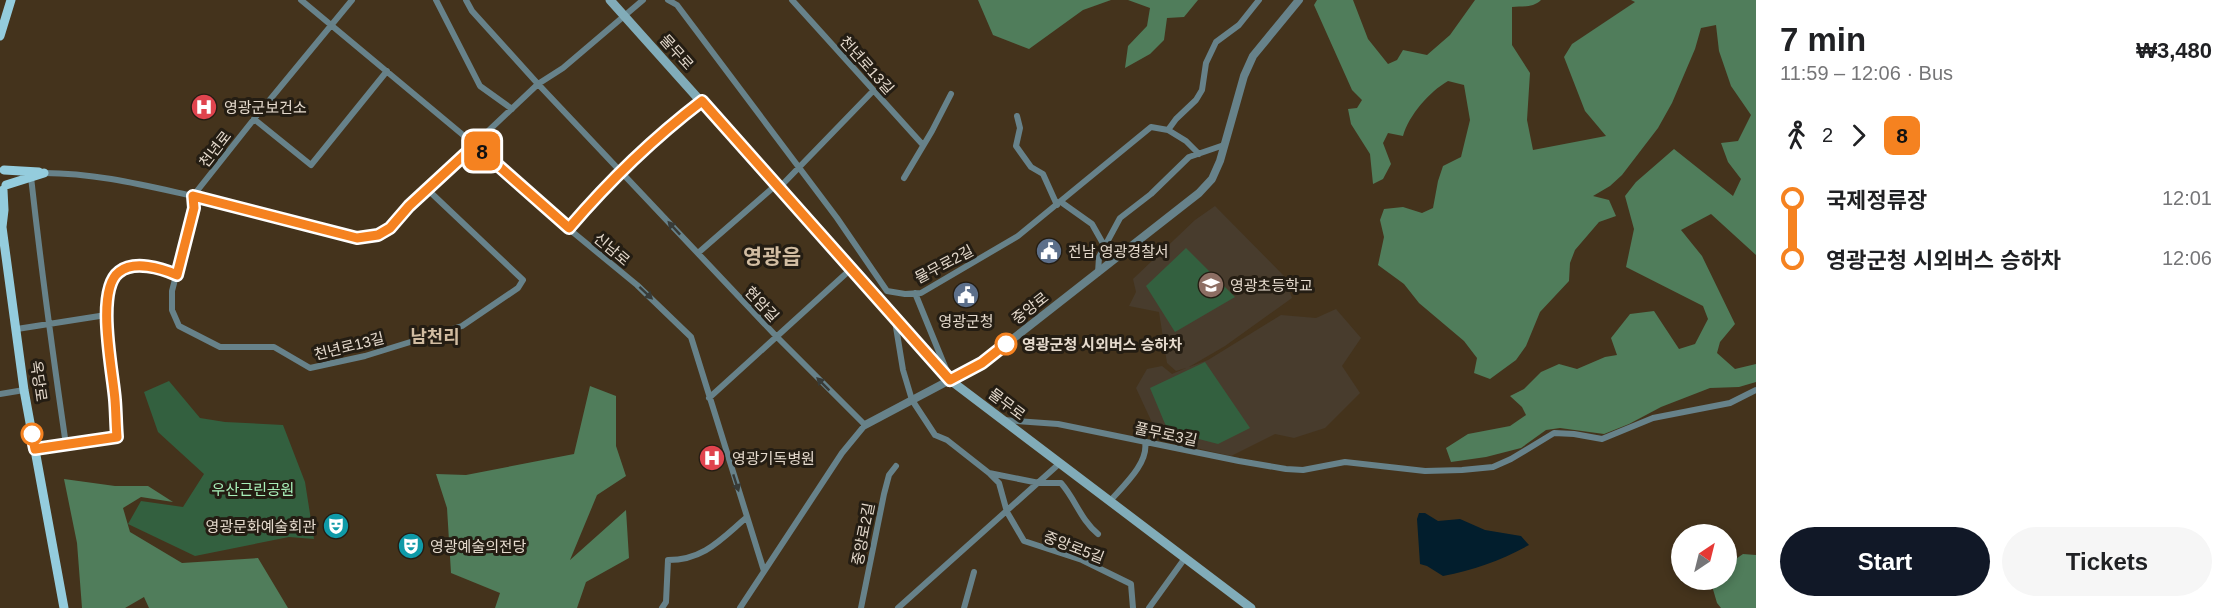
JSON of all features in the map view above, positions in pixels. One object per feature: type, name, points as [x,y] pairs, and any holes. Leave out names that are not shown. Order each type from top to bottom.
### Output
[{"type":"main road","points":[[0,36],[11,0]]},
{"type":"main road","name":"물무로","points":[[610,0],[950,380],[1251,608]]},
{"type":"main road","points":[[1,166],[44,172]]},
{"type":"main road","points":[[1,166],[6,175],[3,189]]},
{"type":"main road","points":[[3,189],[44,172]]},
{"type":"main road","name":"옥당로","points":[[3,189],[4,210],[1,225],[24,390],[64,608]]},
{"type":"street","name":"신남로","points":[[301,0],[475,145],[637,285],[691,337],[764,571]]},
{"type":"street","name":"천년로","points":[[193,196],[352,0]]},
{"type":"street","points":[[436,0],[480,86],[512,109]]},
{"type":"street","name":"현암길","points":[[466,0],[472,10],[538,84],[776,336],[865,425]]},
{"type":"street","points":[[44,172],[75,173],[193,196],[357,238],[378,235],[390,228],[409,206],[538,84],[563,68],[643,0]]},
{"type":"street","name":"물무로2길","points":[[668,0],[678,5],[837,218],[887,291],[921,293],[936,285],[1018,236],[1151,127],[1168,130]]},
{"type":"street","name":"천년로13길","points":[[792,0],[923,146]]},
{"type":"street","points":[[1198,154],[1186,141],[1168,130],[1196,100],[1202,90],[1206,63],[1216,42],[1239,25],[1259,0]]},
{"type":"street","name":"중앙로","points":[[740,608],[842,453],[865,425],[982,363],[1199,193],[1212,179],[1244,76],[1253,56],[1299,0]]},
{"type":"street","points":[[254,119],[311,165],[387,71]]},
{"type":"street","points":[[698,253],[799,167],[873,91]]},
{"type":"street","points":[[904,178],[951,94]]},
{"type":"street","points":[[569,228],[620,171],[650,142],[702,101]]},
{"type":"street","points":[[1017,116],[1020,128],[1016,146],[1031,167],[1043,174],[1059,204],[1092,224],[1105,247]]},
{"type":"street","points":[[1098,273],[1099,257],[1120,218],[1151,194],[1189,157],[1224,145]]},
{"type":"street","points":[[31,177],[48,324],[66,445]]},
{"type":"street","name":"천년로13길","points":[[193,196],[194,208],[171,300],[172,310],[179,326],[220,347],[274,347],[310,368],[365,356],[462,326],[518,288],[523,280],[427,189]]},
{"type":"street","points":[[35,449],[117,437],[106,315],[108,289],[118,272],[132,268],[159,267],[177,275]]},
{"type":"street","points":[[709,398],[851,269]]},
{"type":"street","points":[[915,293],[950,380]]},
{"type":"street","points":[[17,329],[106,315]]},
{"type":"street","name":"중앙로5길","points":[[895,317],[903,370],[912,400],[935,435],[947,440],[999,483],[1007,512],[1023,541],[1082,560],[1131,584],[1133,608]]},
{"type":"street","points":[[0,394],[24,390]]},
{"type":"street","name":"풀무로3길","points":[[1003,420],[1058,424],[1239,462],[1287,469],[1303,470],[1345,462],[1425,471],[1492,467],[1529,450],[1554,433],[1602,439],[1653,418],[1724,405],[1756,390]]},
{"type":"street","points":[[1110,501],[1139,466],[1146,449],[1145,442]]},
{"type":"street","points":[[898,608],[1060,463]]},
{"type":"street","name":"중앙로2길","points":[[861,608],[884,494],[890,474],[896,466]]},
{"type":"street","points":[[989,473],[1039,483],[1061,483],[1073,497],[1080,515],[1098,534]]},
{"type":"street","points":[[662,608],[666,602],[668,560],[693,557],[708,551],[747,517]]},
{"type":"street","points":[[1149,608],[1185,558]]},
{"type":"street","points":[[964,608],[974,572]]},
{"type":"shaded area","points":[[1215,206],[1284,276],[1292,298],[1225,346],[1189,367],[1208,360],[1281,315],[1316,318],[1336,309],[1361,338],[1342,366],[1360,393],[1325,428],[1294,438],[1275,434],[1231,456],[1166,441],[1155,429],[1136,388],[1147,369],[1162,366],[1172,374],[1186,368],[1176,371],[1167,363],[1159,312],[1129,306],[1136,292],[1133,279],[1195,220]]},
{"type":"green space","points":[[978,0],[1111,0],[1083,10],[1029,49],[993,35]]},
{"type":"green space","points":[[1128,0],[1198,0],[1184,17],[1167,18],[1164,40],[1150,54],[1125,68],[1128,46],[1147,26],[1150,8]]},
{"type":"green space","points":[[1317,0],[1353,0],[1368,39],[1388,64],[1397,60],[1403,50],[1427,55],[1450,35],[1475,0],[1541,0],[1531,5],[1512,7],[1512,45],[1530,73],[1527,120],[1533,150],[1606,136],[1585,111],[1564,57],[1572,44],[1635,2],[1631,0],[1756,0],[1756,255],[1711,214],[1681,230],[1702,256],[1735,324],[1720,342],[1717,353],[1735,369],[1756,364],[1756,382],[1739,387],[1710,388],[1661,407],[1604,434],[1560,428],[1546,430],[1521,448],[1486,457],[1451,462],[1446,448],[1468,434],[1510,426],[1526,415],[1522,407],[1510,396],[1524,389],[1541,372],[1559,364],[1577,369],[1605,357],[1617,355],[1611,338],[1630,314],[1654,311],[1679,349],[1695,344],[1708,319],[1703,306],[1626,267],[1634,229],[1625,196],[1636,182],[1674,149],[1733,196],[1741,179],[1728,162],[1721,143],[1738,141],[1751,115],[1731,86],[1719,51],[1716,25],[1701,28],[1695,49],[1672,103],[1658,128],[1622,175],[1610,186],[1593,196],[1609,200],[1616,216],[1599,222],[1575,250],[1570,263],[1569,281],[1540,312],[1526,346],[1516,360],[1490,379],[1474,373],[1477,358],[1464,341],[1419,303],[1404,284],[1378,265],[1384,237],[1380,220],[1384,209],[1403,207],[1422,213],[1433,208],[1443,166],[1461,157],[1470,120],[1464,85],[1448,81],[1434,91],[1421,105],[1410,120],[1403,136],[1388,133],[1383,143],[1391,164],[1383,179],[1373,184],[1370,154],[1351,124],[1348,109],[1357,108],[1362,100],[1352,90],[1314,5]]},
{"type":"green space","points":[[1186,248],[1235,297],[1175,332],[1146,286]]},
{"type":"green space","points":[[1205,362],[1250,428],[1218,444],[1168,431],[1150,388]]},
{"type":"green space","name":"우산근린공원","points":[[169,381],[200,418],[225,422],[283,425],[305,482],[314,539],[289,537],[195,556],[128,524],[141,501],[183,507],[204,474],[158,432],[144,392]]},
{"type":"green space","points":[[590,386],[616,396],[616,446],[626,476],[597,495],[570,560],[626,510],[629,558],[586,582],[577,608],[495,608],[500,593],[451,573],[447,508],[436,474],[466,475],[574,454]]},
{"type":"green space","points":[[64,479],[115,486],[148,486],[173,502],[141,497],[123,508],[130,532],[182,563],[258,558],[288,608],[149,608],[144,597],[125,608],[82,608],[77,543]]},
{"type":"green space","points":[[1743,554],[1756,555],[1756,608],[1721,608],[1717,603],[1713,590],[1737,590],[1737,558]]},
{"type":"water","points":[[1419,513],[1425,513],[1438,521],[1460,519],[1485,530],[1521,536],[1529,545],[1488,564],[1443,576],[1420,564],[1417,519]]},
{"type":"bus line","name":"8","points":[[32,434],[35,449],[117,437],[106,315],[108,289],[118,272],[132,268],[159,267],[177,275],[194,208],[193,196],[357,238],[378,235],[390,228],[409,206],[475,145],[569,228],[601,191],[650,142],[702,101],[950,380],[982,363],[1006,344]]},
{"type":"place","name":"영광군보건소","points":[[204,107]]},
{"type":"place","name":"전남 영광경찰서","points":[[1049,251]]},
{"type":"place","name":"영광초등학교","points":[[1211,285]]},
{"type":"place","name":"영광군청","points":[[966,295]]},
{"type":"place","name":"영광군청 시외버스 승하차","points":[[1006,344]]},
{"type":"place","name":"영광기독병원","points":[[712,458]]},
{"type":"place","name":"영광문화예술회관","points":[[336,526]]},
{"type":"place","name":"영광예술의전당","points":[[411,546]]},
{"type":"district","name":"영광읍","points":[[772,256]]},
{"type":"district","name":"남천리","points":[[435,337]]}]
